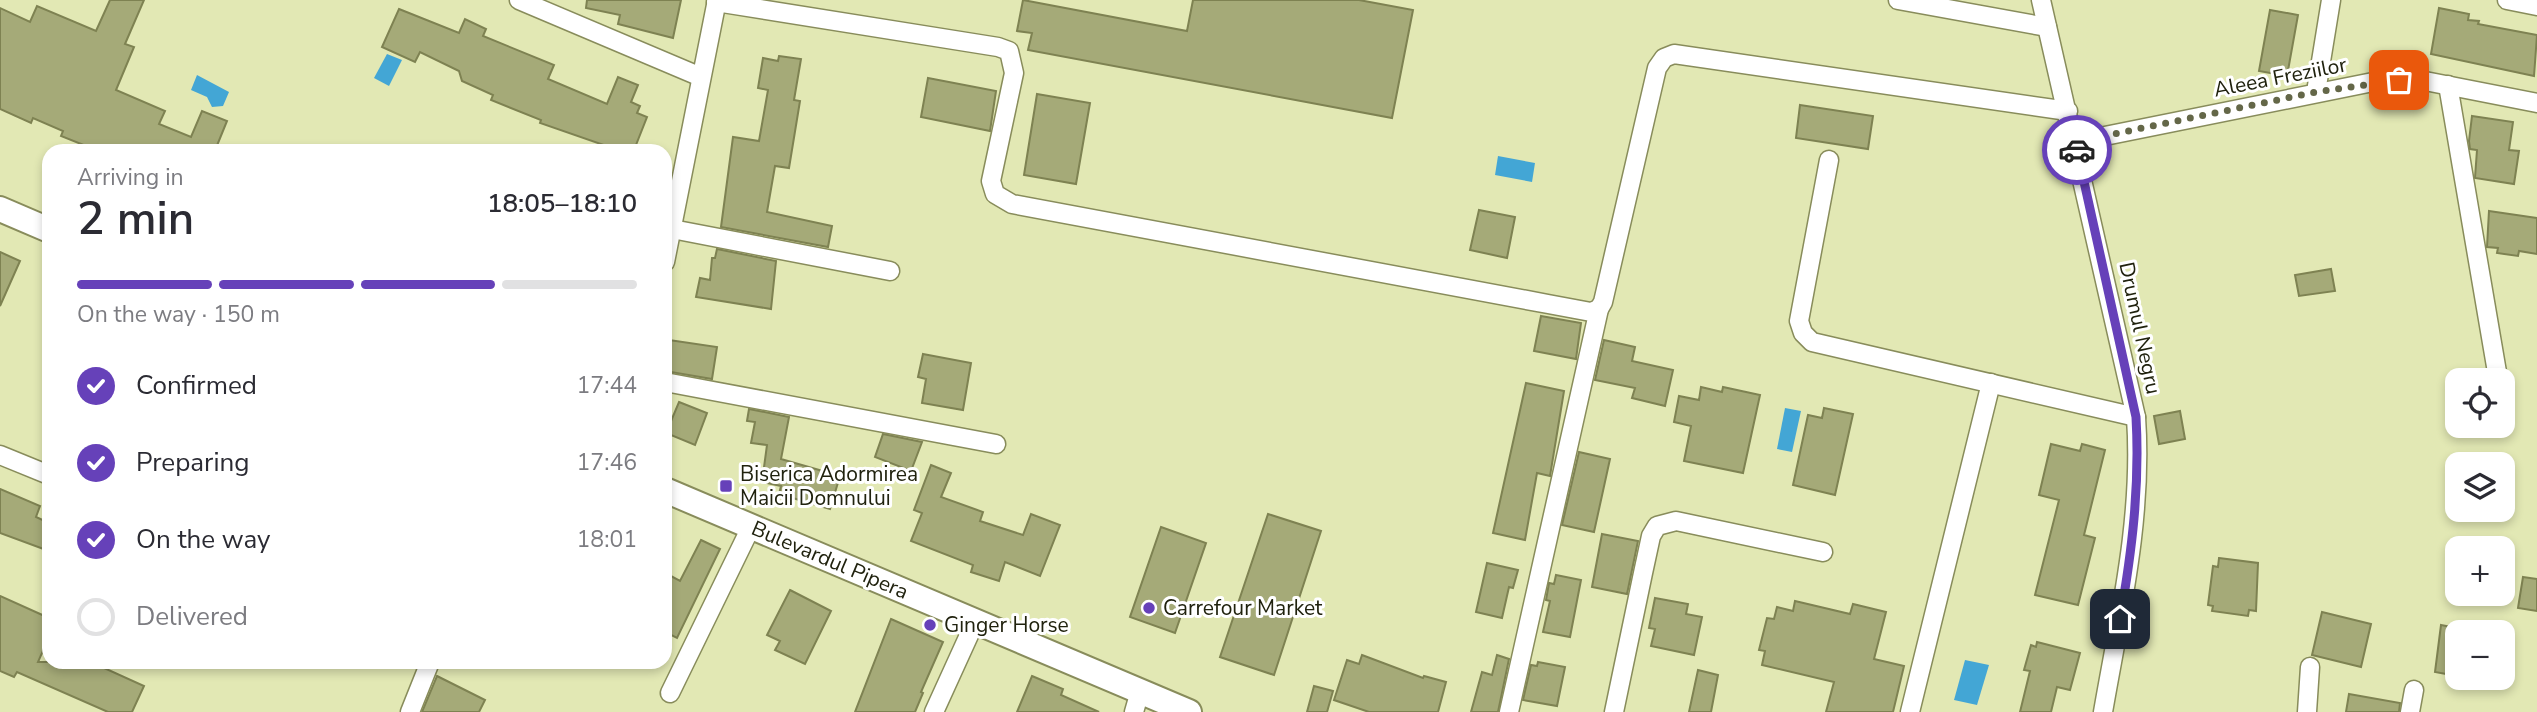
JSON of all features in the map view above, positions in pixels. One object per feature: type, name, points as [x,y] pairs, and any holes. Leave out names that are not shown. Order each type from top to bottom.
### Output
[{"type":"main road","points":[[0,209],[42,227]]},
{"type":"main road","name":"Bulevardul Pipera","points":[[672,493],[975,622],[1137,701],[1189,712]]},
{"type":"street","points":[[519,0],[701,77]]},
{"type":"street","points":[[1898,0],[2047,27]]},
{"type":"street","name":"Drumul Negru","points":[[2041,0],[2136,417],[2138,454],[2133,541],[2103,712]]},
{"type":"street","points":[[2316,92],[2331,0]]},
{"type":"street","points":[[2507,0],[2537,6]]},
{"type":"street","points":[[890,271],[672,229],[716,1],[1009,51],[1014,73],[990,181],[995,194],[1012,204],[1591,312],[1599,309]]},
{"type":"street","points":[[1509,712],[1599,309],[1603,302],[1657,68],[1664,58],[1674,54],[2068,111]]},
{"type":"street","name":"Aleea Freziilor","points":[[2075,142],[2316,92],[2399,80],[2448,85],[2537,103]]},
{"type":"street","points":[[2448,85],[2496,368]]},
{"type":"street","points":[[1829,160],[1800,310],[1799,321],[1803,333],[1812,342],[2136,417]]},
{"type":"street","points":[[672,383],[996,444]]},
{"type":"street","points":[[1910,712],[1992,383]]},
{"type":"street","points":[[0,455],[42,472]]},
{"type":"street","points":[[1614,712],[1645,561],[1651,536],[1657,526],[1676,521],[1823,552]]},
{"type":"street","points":[[670,693],[751,527]]},
{"type":"street","points":[[934,712],[975,622]]},
{"type":"street","points":[[2307,712],[2310,667]]},
{"type":"street","points":[[410,712],[427,669]]},
{"type":"street","points":[[2410,712],[2414,690]]},
{"type":"water","points":[[387,54],[402,60],[389,86],[374,78]]},
{"type":"water","points":[[197,75],[229,92],[223,106],[212,107],[207,97],[191,90]]},
{"type":"water","points":[[1498,156],[1535,163],[1532,182],[1495,175]]},
{"type":"water","points":[[1785,408],[1801,411],[1792,452],[1777,449]]},
{"type":"water","points":[[1965,660],[1989,665],[1977,705],[1954,700]]},
{"type":"building","points":[[110,0],[144,0],[125,44],[134,47],[116,90],[165,111],[159,124],[191,137],[202,111],[227,121],[218,144],[81,144],[61,136],[63,131],[33,118],[31,123],[0,109],[0,8],[30,22],[37,6],[96,31]]},
{"type":"building","points":[[587,0],[681,0],[673,38],[618,24],[620,15],[586,8]]},
{"type":"building","points":[[1023,0],[1187,31],[1193,0],[1359,0],[1413,10],[1392,118],[1028,50],[1032,33],[1017,31]]},
{"type":"building","points":[[2439,8],[2469,14],[2468,20],[2479,21],[2478,24],[2537,35],[2534,76],[2431,54]]},
{"type":"building","points":[[399,9],[459,33],[465,19],[486,29],[483,36],[554,65],[548,79],[607,104],[618,77],[638,85],[631,102],[640,106],[637,113],[647,117],[636,144],[601,144],[540,123],[541,120],[491,100],[493,95],[462,81],[459,71],[420,52],[415,62],[382,47]]},
{"type":"building","points":[[2270,10],[2298,15],[2287,76],[2259,71]]},
{"type":"building","points":[[779,56],[801,59],[794,100],[800,101],[789,168],[775,166],[767,212],[832,226],[828,247],[721,227],[733,137],[759,141],[768,90],[758,88],[763,58],[778,61]]},
{"type":"building","points":[[928,78],[996,91],[990,131],[921,117]]},
{"type":"building","points":[[1037,94],[1090,103],[1076,184],[1024,175]]},
{"type":"building","points":[[1800,105],[1873,116],[1868,149],[1796,138]]},
{"type":"building","points":[[2472,116],[2513,122],[2509,150],[2519,151],[2514,184],[2475,178],[2477,150],[2470,149],[2469,141]]},
{"type":"building","points":[[1479,210],[1515,217],[1507,258],[1470,250]]},
{"type":"building","points":[[2489,211],[2537,218],[2537,254],[2519,251],[2518,256],[2497,253],[2498,248],[2487,247]]},
{"type":"building","points":[[717,249],[776,261],[771,309],[696,297],[700,278],[710,280],[712,258],[715,258]]},
{"type":"building","points":[[0,252],[20,261],[0,306]]},
{"type":"building","points":[[2331,269],[2335,291],[2299,296],[2295,275]]},
{"type":"building","points":[[1541,316],[1581,323],[1576,359],[1534,351]]},
{"type":"building","points":[[672,340],[717,347],[712,379],[672,372]]},
{"type":"building","points":[[1604,340],[1635,347],[1632,361],[1673,370],[1665,406],[1632,398],[1635,388],[1595,380]]},
{"type":"building","points":[[923,354],[971,363],[963,410],[922,403],[926,379],[918,377]]},
{"type":"building","points":[[1526,383],[1564,391],[1550,476],[1537,473],[1525,540],[1493,533]]},
{"type":"building","points":[[1701,387],[1722,392],[1723,387],[1760,395],[1743,473],[1684,461],[1691,426],[1674,422],[1679,396],[1699,400]]},
{"type":"building","points":[[679,402],[707,413],[695,445],[672,435],[672,419]]},
{"type":"building","points":[[1824,408],[1853,414],[1835,495],[1793,485],[1808,415],[1822,418]]},
{"type":"building","points":[[749,409],[789,417],[781,459],[840,476],[830,509],[779,494],[781,486],[762,482],[767,445],[751,443],[755,422],[747,421]]},
{"type":"building","points":[[2180,411],[2185,439],[2159,444],[2154,416]]},
{"type":"building","points":[[883,434],[922,442],[911,471],[875,457]]},
{"type":"building","points":[[2051,444],[2080,451],[2082,444],[2105,450],[2084,535],[2095,538],[2078,605],[2035,595],[2059,500],[2039,495]]},
{"type":"building","points":[[1579,452],[1610,459],[1594,532],[1562,525]]},
{"type":"building","points":[[931,465],[951,473],[941,497],[983,512],[980,521],[1023,535],[1031,514],[1060,525],[1040,576],[1005,562],[999,581],[971,572],[973,565],[911,541],[922,513],[914,510]]},
{"type":"building","points":[[0,489],[40,506],[36,517],[42,520],[42,548],[0,533]]},
{"type":"building","points":[[1268,514],[1321,531],[1274,675],[1220,657]]},
{"type":"building","points":[[1161,527],[1206,543],[1175,633],[1130,617]]},
{"type":"building","points":[[1602,534],[1638,541],[1627,594],[1592,587]]},
{"type":"building","points":[[701,540],[720,549],[677,638],[672,636],[672,577],[680,581]]},
{"type":"building","points":[[2219,558],[2258,563],[2256,611],[2249,610],[2248,616],[2212,611],[2213,606],[2208,605],[2213,566],[2218,567]]},
{"type":"building","points":[[1487,563],[1518,570],[1513,588],[1509,587],[1502,618],[1476,612]]},
{"type":"building","points":[[1556,575],[1581,580],[1570,637],[1543,632],[1550,601],[1546,600],[1549,583],[1554,584]]},
{"type":"building","points":[[2523,577],[2537,579],[2537,611],[2518,608]]},
{"type":"building","points":[[790,590],[831,611],[805,664],[775,650],[780,641],[767,635]]},
{"type":"building","points":[[0,596],[42,615],[42,653],[38,662],[42,662],[42,669],[106,669],[144,686],[132,712],[108,712],[17,672],[14,677],[0,671]]},
{"type":"building","points":[[1655,598],[1688,604],[1686,614],[1702,617],[1694,655],[1651,646],[1655,629],[1649,628]]},
{"type":"building","points":[[1795,601],[1850,614],[1853,604],[1886,612],[1874,659],[1904,666],[1893,712],[1826,712],[1834,682],[1762,665],[1765,651],[1759,650],[1767,618],[1774,619],[1777,607],[1793,611]]},
{"type":"building","points":[[2322,612],[2371,624],[2361,667],[2312,655]]},
{"type":"building","points":[[891,619],[943,642],[915,712],[855,712]]},
{"type":"building","points":[[2441,625],[2445,626],[2445,674],[2435,672]]},
{"type":"building","points":[[2037,642],[2080,653],[2070,690],[2057,687],[2051,712],[2020,712],[2030,671],[2024,670],[2031,645],[2036,647]]},
{"type":"building","points":[[1362,655],[1423,678],[1424,676],[1446,682],[1438,712],[1369,712],[1334,700],[1347,660],[1359,664]]},
{"type":"building","points":[[1497,655],[1509,659],[1498,712],[1471,712],[1482,672],[1492,675]]},
{"type":"building","points":[[1538,662],[1565,667],[1557,706],[1523,700],[1531,665],[1537,666]]},
{"type":"building","points":[[1698,670],[1718,675],[1711,712],[1689,712]]},
{"type":"building","points":[[437,676],[485,700],[479,712],[422,712]]},
{"type":"building","points":[[1032,676],[1063,689],[1061,695],[1099,712],[1017,712]]},
{"type":"building","points":[[1314,686],[1333,691],[1327,712],[1307,712]]},
{"type":"building","points":[[2349,694],[2400,703],[2399,712],[2346,712]]},
{"type":"way so far","points":[[2077,150],[2075,142],[2316,92],[2399,80]]},
{"type":"place","name":"Biserica Adormirea Maicii Domnului","points":[[726,486]]},
{"type":"place","name":"Carrefour Market","points":[[1149,608]]},
{"type":"place","name":"Ginger Horse","points":[[930,625]]},
{"type":"route","points":[[2077,150],[2136,417],[2136,512],[2120,619]]}]
